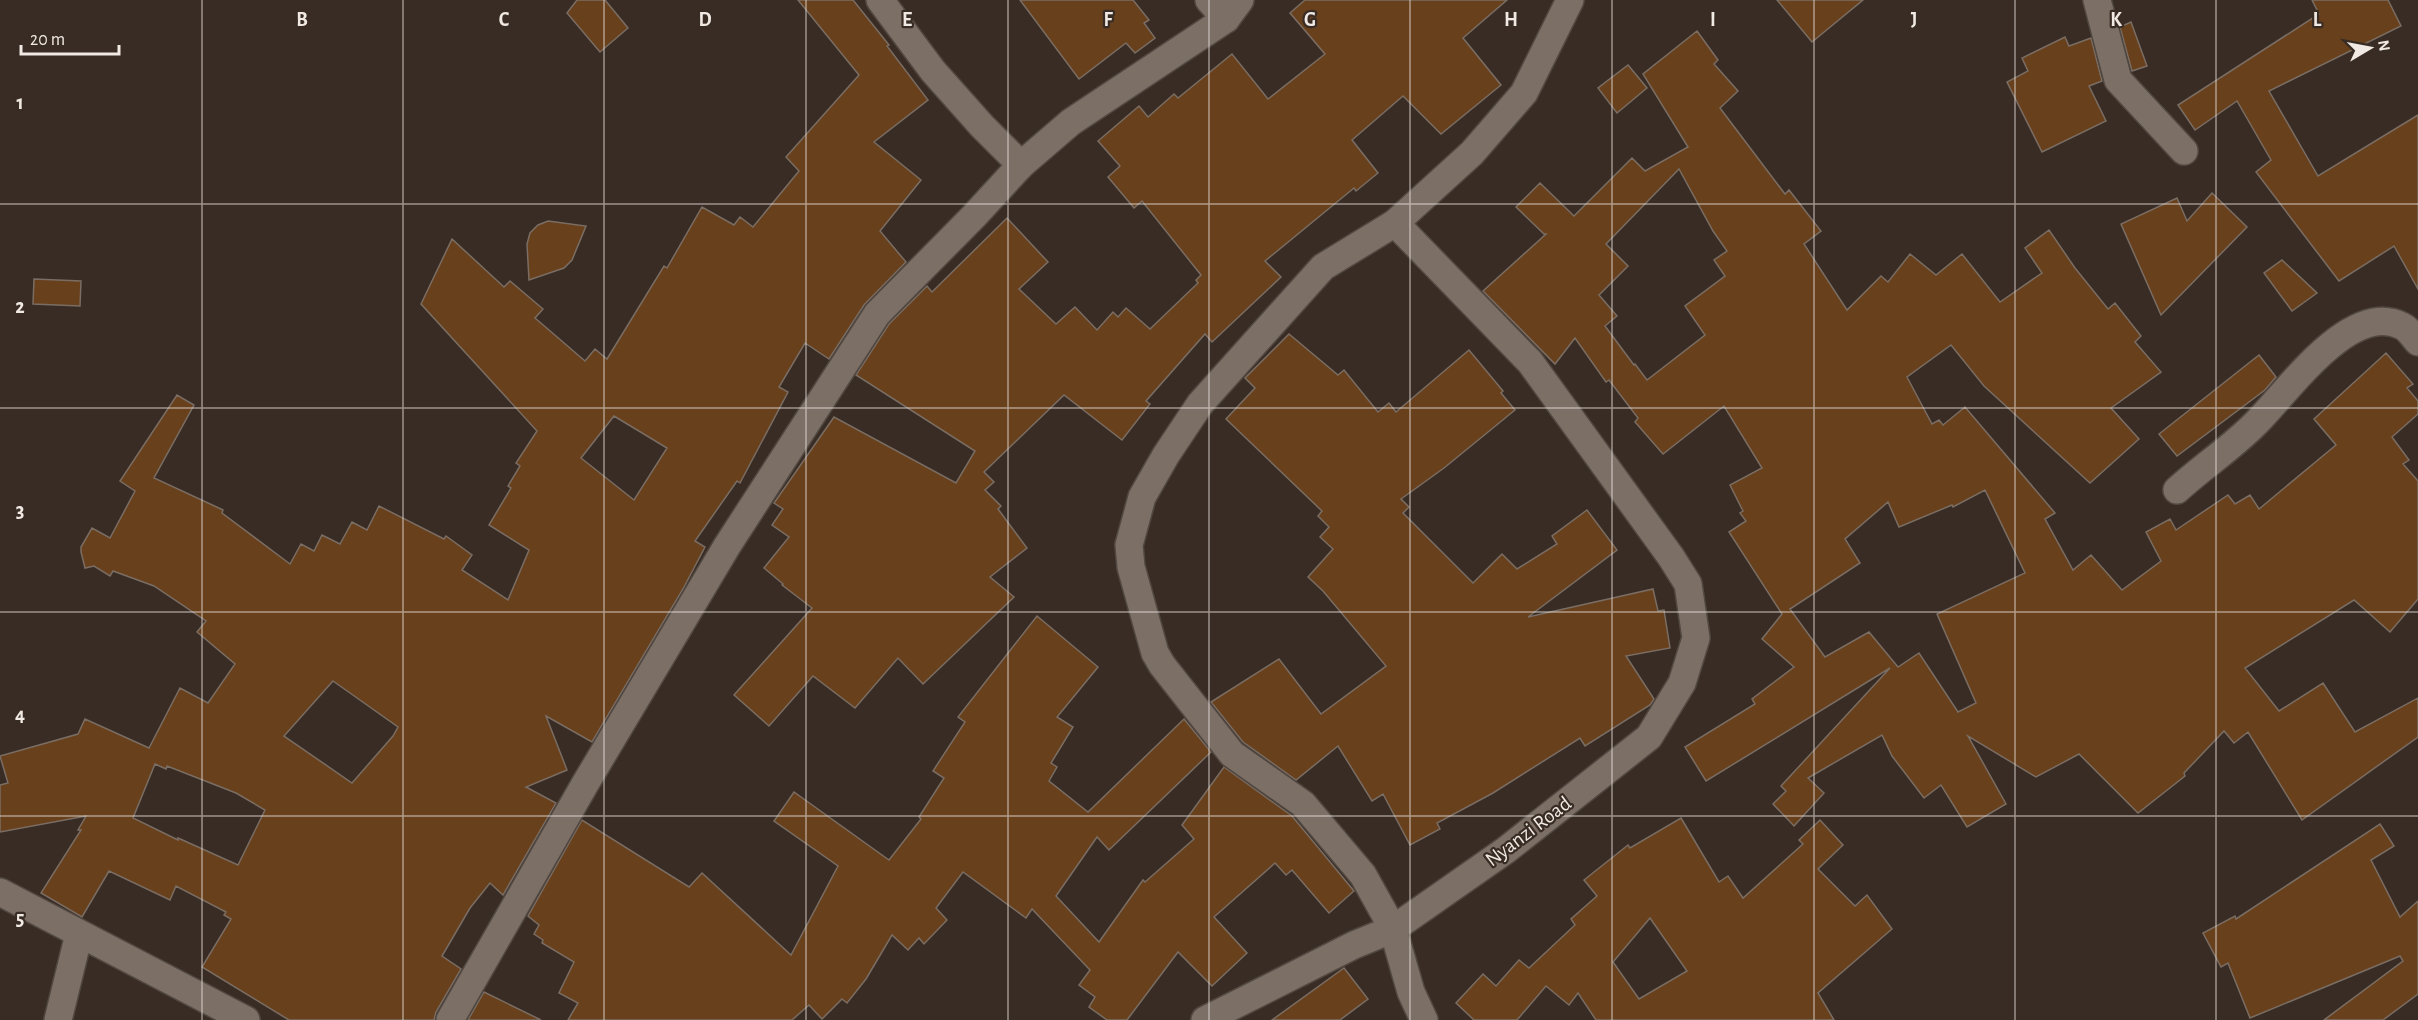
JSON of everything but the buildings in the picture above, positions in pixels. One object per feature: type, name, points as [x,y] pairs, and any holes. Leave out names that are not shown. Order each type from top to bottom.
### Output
[{"type":"street","points":[[880,0],[933,71],[982,126],[1021,165]]},
{"type":"street","points":[[1424,1020],[1411,992],[1393,928],[1363,875],[1304,804],[1232,754],[1162,665],[1155,653],[1131,567],[1129,545],[1142,497],[1166,455],[1200,404],[1323,267],[1395,223],[1472,153],[1524,93],[1570,0]]},
{"type":"street","points":[[2097,0],[2118,80],[2184,151]]},
{"type":"street","points":[[450,1020],[585,784],[721,556],[877,314],[1021,165],[1071,122],[1225,6]]},
{"type":"street","name":"Nyanzi Road","points":[[1205,1020],[1354,945],[1393,928],[1506,850],[1649,738],[1682,683],[1696,638],[1688,584],[1530,362],[1395,223]]},
{"type":"street","points":[[2177,490],[2205,465],[2228,450],[2311,363],[2355,328],[2377,321],[2389,321],[2405,327],[2418,342]]},
{"type":"street","points":[[0,891],[246,1020]]},
{"type":"street","points":[[58,1020],[79,934]]}]
